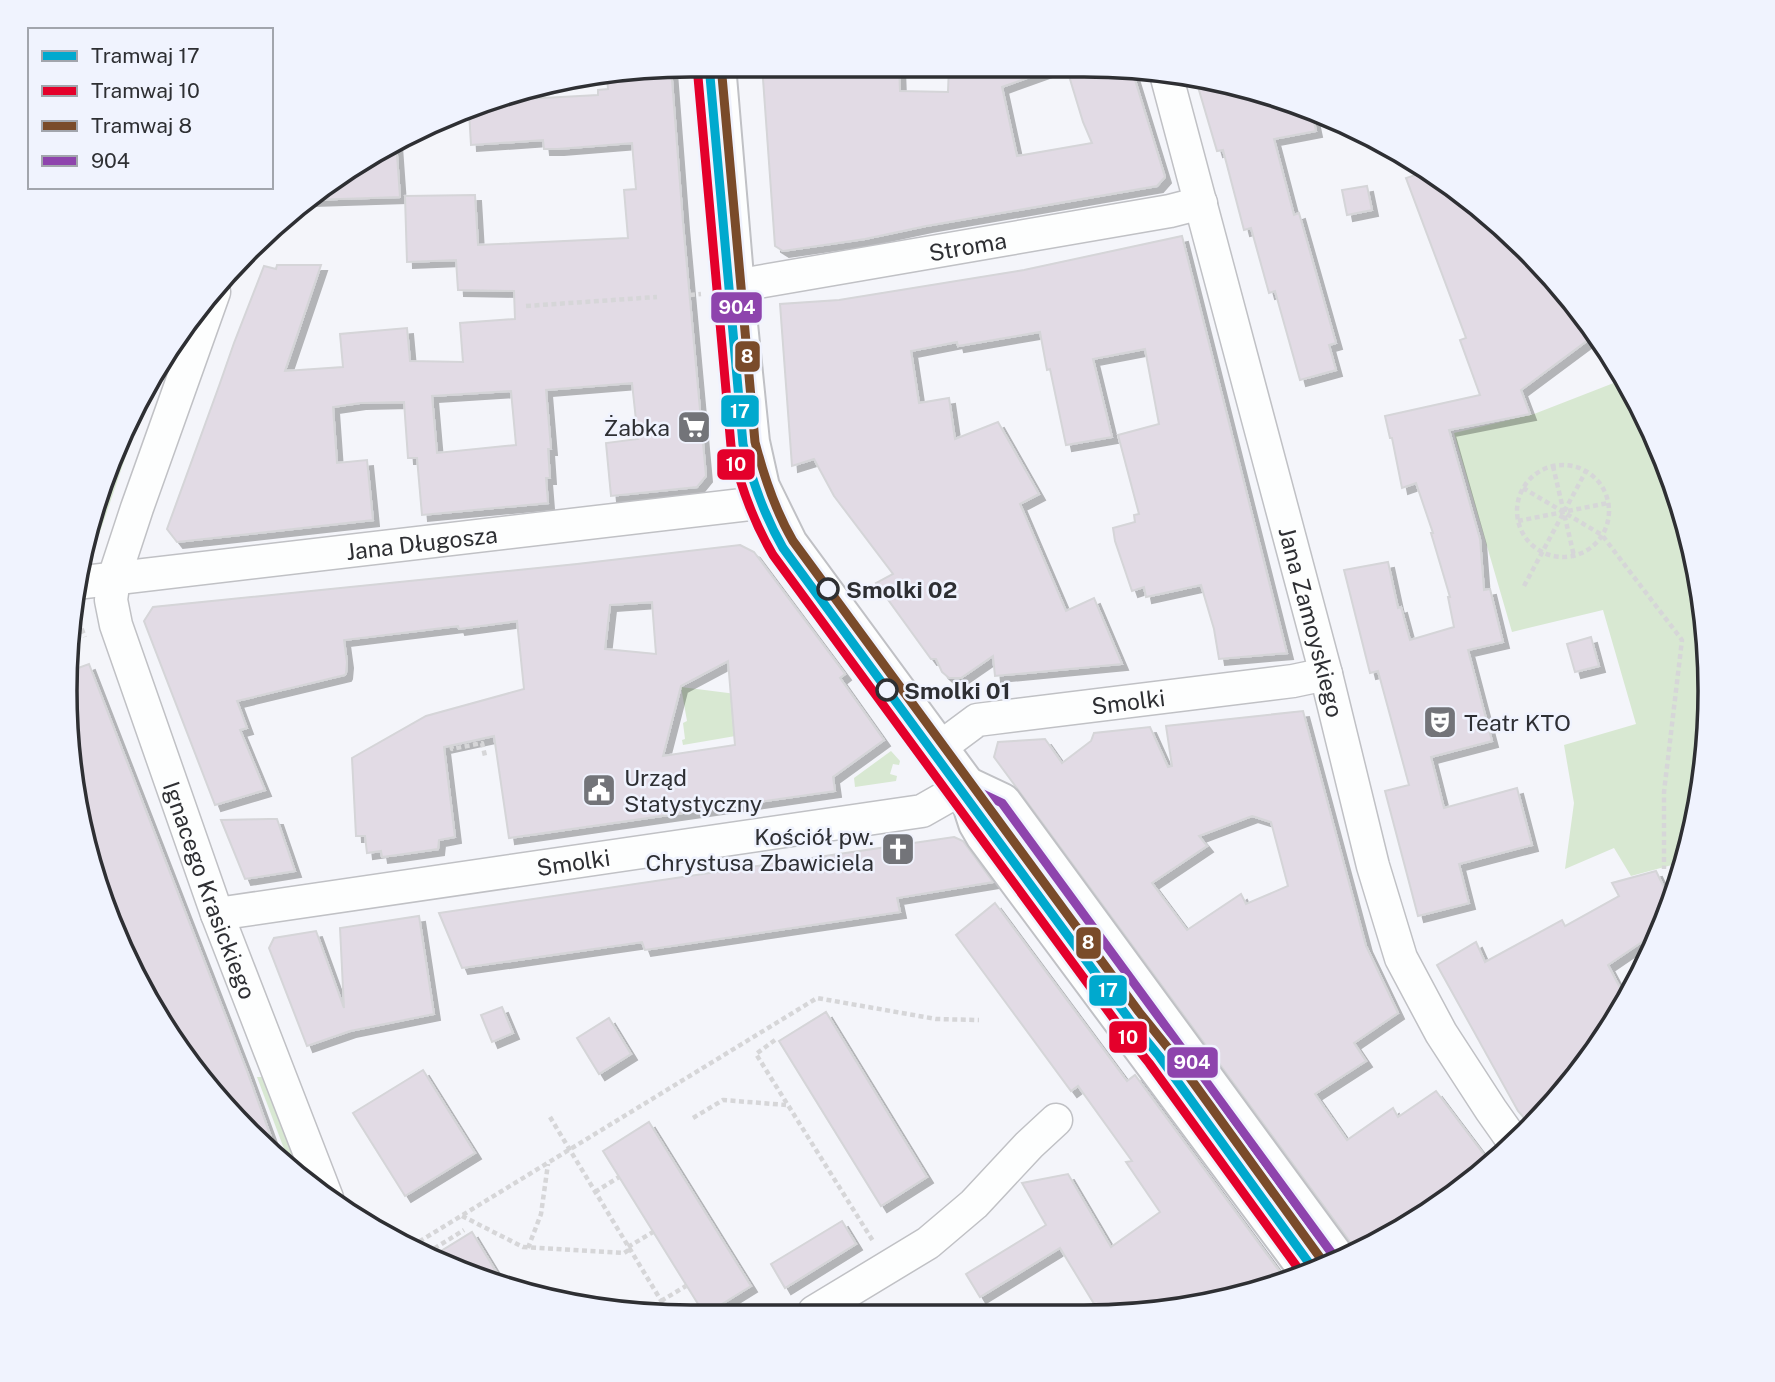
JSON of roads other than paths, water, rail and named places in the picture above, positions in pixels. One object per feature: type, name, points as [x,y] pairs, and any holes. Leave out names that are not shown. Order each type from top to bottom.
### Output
[{"type":"street","points":[[716,77],[718,290],[760,488],[788,544],[966,786],[978,823],[985,835],[1304,1264]]},
{"type":"street","name":"Jana Zamoyskiego","points":[[1168,83],[1326,674],[1373,866],[1401,958],[1441,1033],[1508,1135]]},
{"type":"street","name":"Stroma","points":[[718,290],[1170,211],[1201,203]]},
{"type":"street","name":"Ignacego Krasickiego","points":[[206,315],[137,508],[114,578],[111,600],[116,625],[218,914],[320,1180]]},
{"type":"street","name":"Jana Długosza","points":[[87,582],[767,502]]},
{"type":"street","name":"Smolki","points":[[938,749],[977,720],[1293,681],[1326,674]]},
{"type":"street","points":[[966,786],[1002,803],[1331,1253]]},
{"type":"street","name":"Smolki","points":[[218,914],[922,811],[966,786]]},
{"type":"street","points":[[826,1305],[928,1243],[974,1205],[1056,1120]]},
{"type":"tram line","name":"10","points":[[698,77],[731,446],[743,489],[759,529],[773,555],[1297,1266]]},
{"type":"tram line","name":"17","points":[[710,77],[743,444],[759,498],[776,536],[1308,1262]]},
{"type":"tram line","name":"8","points":[[722,77],[755,442],[771,493],[793,541],[1320,1258]]},
{"type":"place","name":"Żabka","points":[[694,427]]},
{"type":"place","name":"Smolki 02","points":[[828,589]]},
{"type":"place","name":"Smolki 01","points":[[887,690]]},
{"type":"place","name":"Teatr KTO","points":[[1440,722]]},
{"type":"place","name":"Urząd Statystyczny","points":[[599,790]]},
{"type":"place","name":"Kościół pw. Chrystusa Zbawiciela","points":[[898,849]]}]
